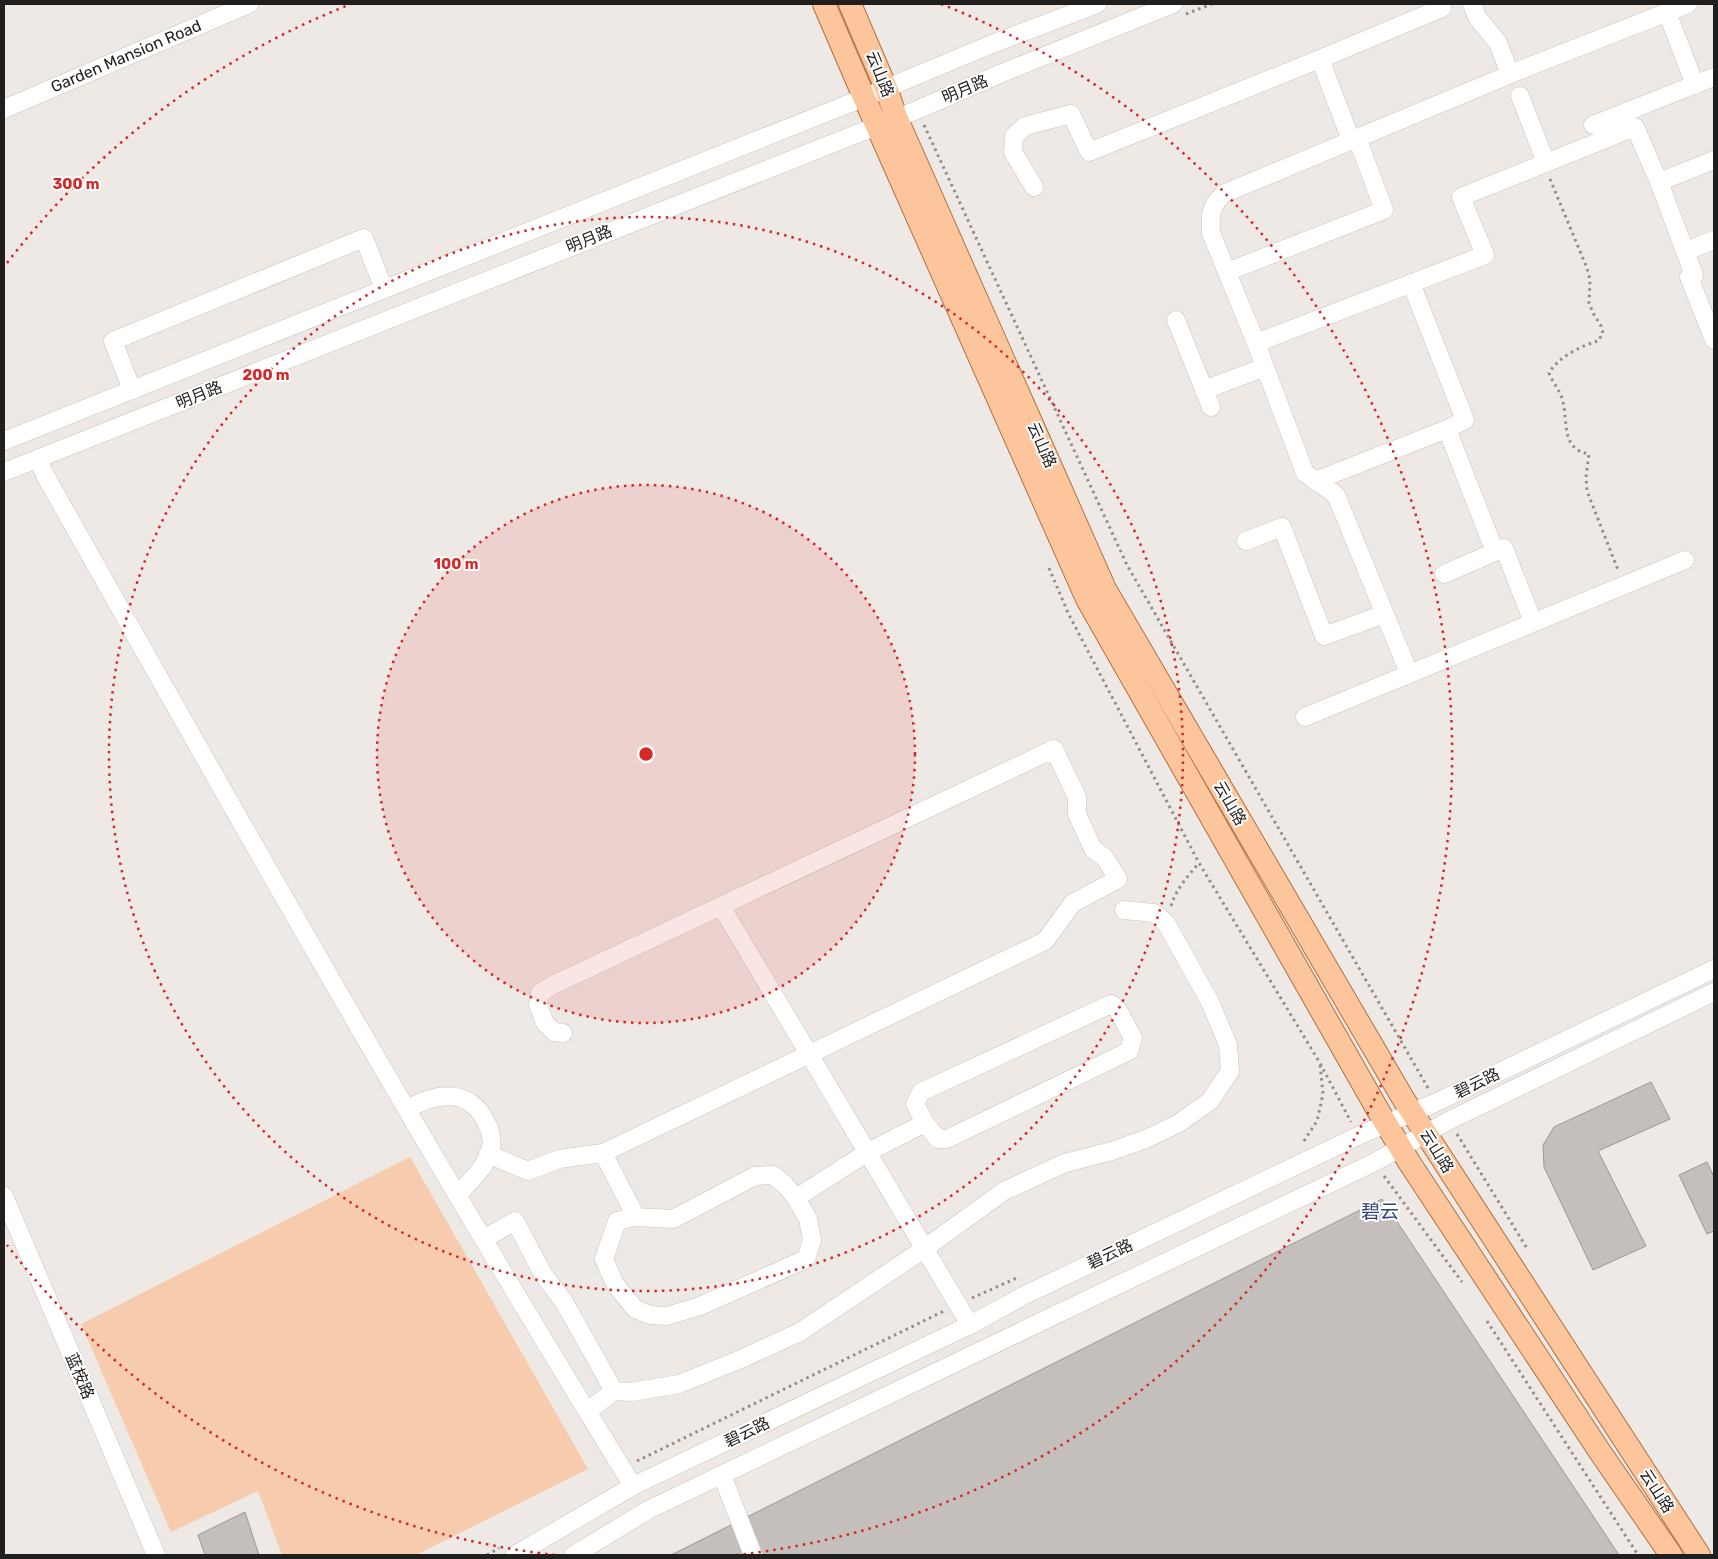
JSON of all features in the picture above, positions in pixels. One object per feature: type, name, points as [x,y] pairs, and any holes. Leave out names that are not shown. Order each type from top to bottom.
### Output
[{"type":"main road","name":"云山路","points":[[824,4],[864,97],[896,117],[1105,589],[1412,1113],[1699,1555]]},
{"type":"main road","name":"云山路","points":[[850,4],[886,88],[1087,598],[1386,1124],[1600,1452],[1671,1555]]},
{"type":"street","name":"Garden Mansion Road","points":[[4,109],[249,4]]},
{"type":"street","name":"明月路","points":[[4,441],[992,44],[1097,4]]},
{"type":"street","name":"明月路","points":[[4,472],[896,117],[1173,4]]},
{"type":"street","points":[[1472,4],[1478,17],[1498,43],[1511,74]]},
{"type":"street","points":[[1408,673],[1336,494],[1305,473],[1256,343],[1211,233],[1213,204],[1223,194],[1511,74],[1688,4]]},
{"type":"street","points":[[1034,187],[1013,152],[1014,136],[1025,126],[1071,114],[1089,152],[1442,8]]},
{"type":"street","points":[[1668,12],[1695,85]]},
{"type":"street","points":[[1227,272],[1384,210],[1320,59]]},
{"type":"street","points":[[1593,125],[1714,77]]},
{"type":"street","points":[[1520,96],[1545,163]]},
{"type":"street","points":[[1256,343],[1484,255],[1461,197],[1635,127],[1686,251],[1694,275],[1689,277],[1714,340]]},
{"type":"street","points":[[1658,182],[1714,160]]},
{"type":"street","points":[[132,390],[113,341],[364,238],[384,289]]},
{"type":"street","points":[[1686,251],[1714,240]]},
{"type":"street","points":[[1315,481],[1465,420],[1411,283]]},
{"type":"street","points":[[1176,320],[1211,407]]},
{"type":"street","points":[[1204,390],[1265,367]]},
{"type":"street","points":[[1446,429],[1495,552]]},
{"type":"street","points":[[38,459],[45,475],[255,848],[484,1239],[634,1486]]},
{"type":"street","points":[[1246,541],[1282,527],[1324,636],[1384,614]]},
{"type":"street","points":[[1444,574],[1504,548],[1533,622]]},
{"type":"street","points":[[1305,717],[1685,560]]},
{"type":"street","points":[[488,1154],[528,1172],[559,1159],[603,1153],[1045,941],[1073,903],[1118,879],[1105,858],[1093,848],[1077,814],[1077,797],[1054,749],[553,985],[540,993],[538,1005],[545,1023],[554,1032],[563,1033]]},
{"type":"street","points":[[722,906],[970,1325]]},
{"type":"street","points":[[588,1411],[614,1391],[632,1392],[679,1384],[750,1356],[800,1332],[924,1249],[1004,1191],[1066,1163],[1112,1151],[1146,1139],[1179,1123],[1210,1101],[1230,1071],[1228,1045],[1210,1002],[1166,923],[1154,913],[1124,910]]},
{"type":"street","name":"碧云路","points":[[515,1555],[634,1486],[970,1325],[1023,1296],[1386,1124],[1437,1102],[1714,969]]},
{"type":"street","name":"碧云路","points":[[574,1555],[648,1510],[1367,1166],[1448,1121],[1714,992]]},
{"type":"street","points":[[1111,1004],[1118,1010],[1132,1038],[1129,1051],[947,1139],[938,1139],[925,1123],[915,1104],[921,1092],[1111,1004]]},
{"type":"street","points":[[407,1109],[419,1102],[449,1095],[463,1099],[478,1109],[486,1121],[491,1133],[492,1147],[480,1170],[458,1194]]},
{"type":"street","points":[[796,1198],[868,1152],[925,1123]]},
{"type":"street","points":[[603,1153],[636,1217]]},
{"type":"street","points":[[755,1176],[773,1176],[786,1184],[796,1198],[808,1219],[812,1240],[806,1259],[700,1306],[667,1316],[650,1315],[635,1309],[615,1284],[604,1259],[616,1221],[636,1217],[673,1219],[755,1176]]},
{"type":"street","name":"蓝桉路","points":[[4,1196],[156,1555]]},
{"type":"street","points":[[484,1239],[516,1221],[543,1274],[564,1302],[614,1391]]},
{"type":"street","points":[[722,1475],[753,1555]]},
{"type":"path","points":[[896,117],[1126,565],[1437,1102]]},
{"type":"path","points":[[1545,163],[1587,268],[1590,280],[1589,303],[1603,333],[1598,342],[1589,344],[1566,356],[1549,373],[1563,403],[1566,435],[1573,446],[1582,453],[1589,454],[1586,477],[1587,491],[1624,585]]},
{"type":"path","points":[[1166,923],[1173,899],[1199,863]]},
{"type":"path","points":[[1300,1148],[1317,1121],[1323,1094],[1320,1063]]},
{"type":"path","points":[[1448,1121],[1530,1254]]},
{"type":"shaded area","points":[[410,1157],[588,1469],[416,1555],[282,1555],[258,1491],[171,1532],[81,1324]]},
{"type":"building","points":[[1651,1082],[1670,1119],[1598,1151],[1646,1246],[1593,1270],[1544,1167],[1543,1145],[1554,1127]]},
{"type":"building","points":[[1707,1162],[1714,1177],[1714,1231],[1707,1234],[1679,1175]]},
{"type":"building","points":[[1382,1199],[1619,1555],[671,1555]]},
{"type":"building","points":[[245,1512],[259,1555],[205,1555],[198,1535]]},
{"type":"district","name":"碧云","points":[[1380,1211]]}]
